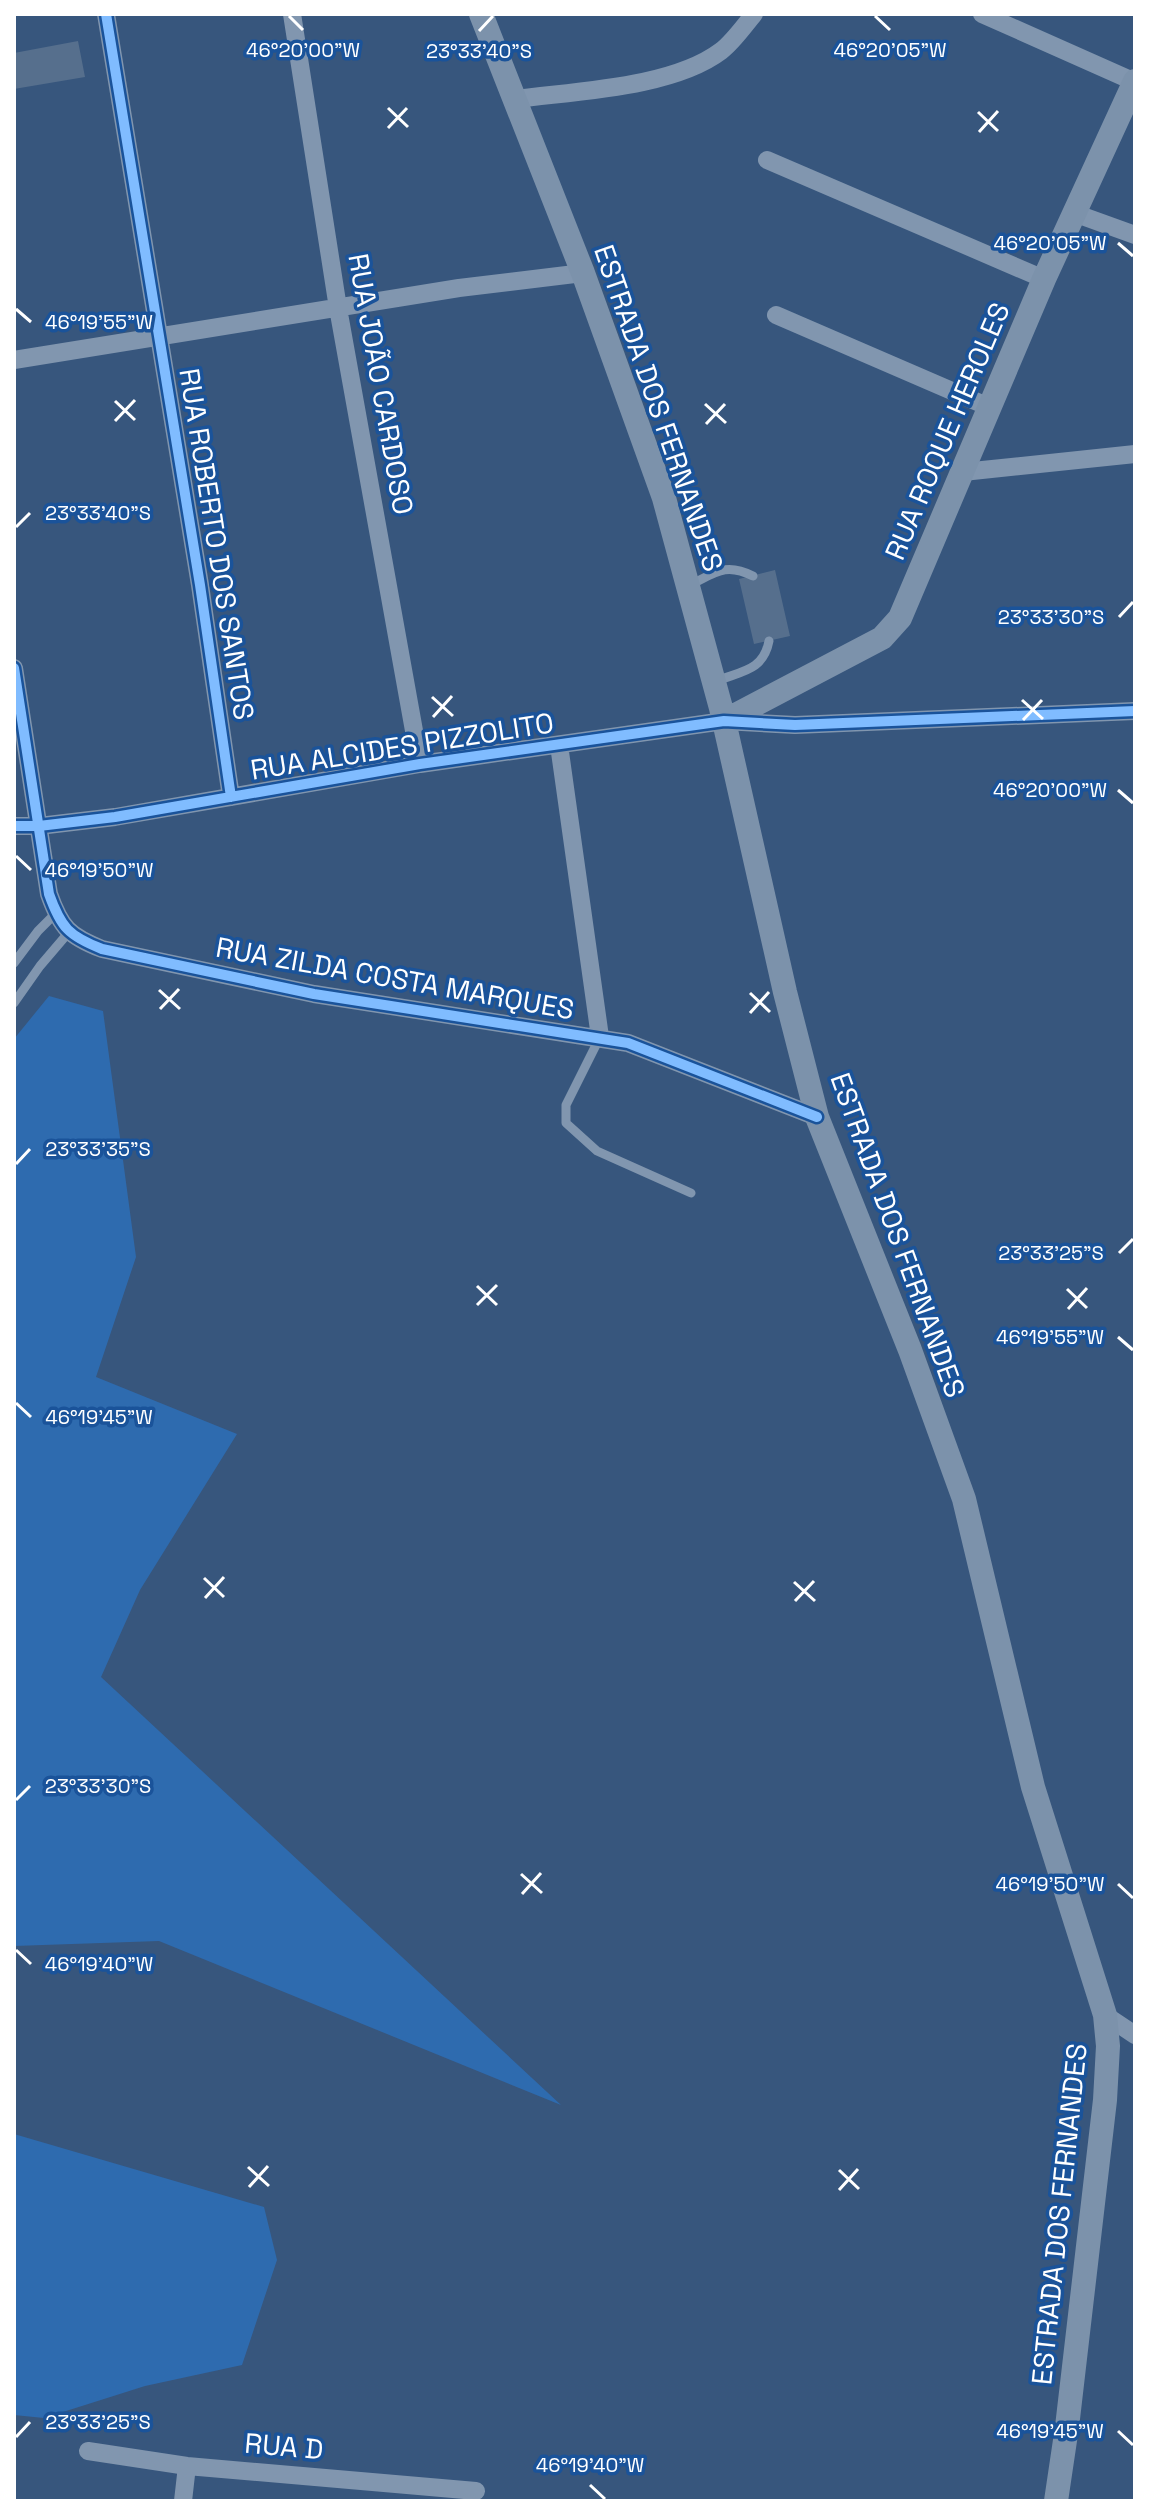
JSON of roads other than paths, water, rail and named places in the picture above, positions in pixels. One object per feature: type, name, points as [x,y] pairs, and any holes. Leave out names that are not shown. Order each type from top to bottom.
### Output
[{"type":"main road","name":"ESTRADA DOS FERNANDES","points":[[481,14],[583,273],[664,498],[724,721],[785,992],[817,1117],[910,1350],[964,1499],[1033,1787],[1105,2015],[1108,2046],[1105,2100],[1056,2501]]},
{"type":"main road","name":"RUA ROQUE HEROLES","points":[[724,721],[867,646],[900,618],[1044,279],[1135,81]]},
{"type":"street","name":"RUA ROBERTO DOS SANTOS","points":[[106,14],[200,585],[231,797]]},
{"type":"street","name":"RUA JOÃO CARDOSO","points":[[292,14],[338,308],[420,764]]},
{"type":"street","points":[[516,99],[634,84],[697,66],[723,50],[754,14]]},
{"type":"street","points":[[982,14],[1135,81]]},
{"type":"street","points":[[767,160],[1044,279]]},
{"type":"street","points":[[1074,213],[1135,235]]},
{"type":"street","points":[[14,360],[459,288],[583,273]]},
{"type":"street","points":[[776,315],[989,407]]},
{"type":"street","points":[[963,472],[1135,454]]},
{"type":"street","name":"RUA ZILDA COSTA MARQUES","points":[[14,668],[49,894],[61,924],[81,941],[102,949],[314,994],[628,1043],[817,1117]]},
{"type":"street","name":"RUA ALCIDES PIZZOLITO","points":[[14,826],[115,817],[420,764],[724,721],[795,725],[1135,711]]},
{"type":"street","points":[[559,745],[600,1037]]},
{"type":"street","points":[[1105,2015],[1135,2035]]},
{"type":"street","name":"RUA D","points":[[88,2451],[187,2466],[476,2491]]},
{"type":"street","points":[[183,2501],[187,2466]]},
{"type":"lane","points":[[689,586],[726,568],[753,576]]},
{"type":"lane","points":[[714,682],[761,663],[769,641]]},
{"type":"lane","points":[[14,963],[56,913]]},
{"type":"lane","points":[[14,1003],[69,932]]},
{"type":"lane","points":[[600,1037],[566,1105],[566,1123],[597,1151],[691,1193]]}]
